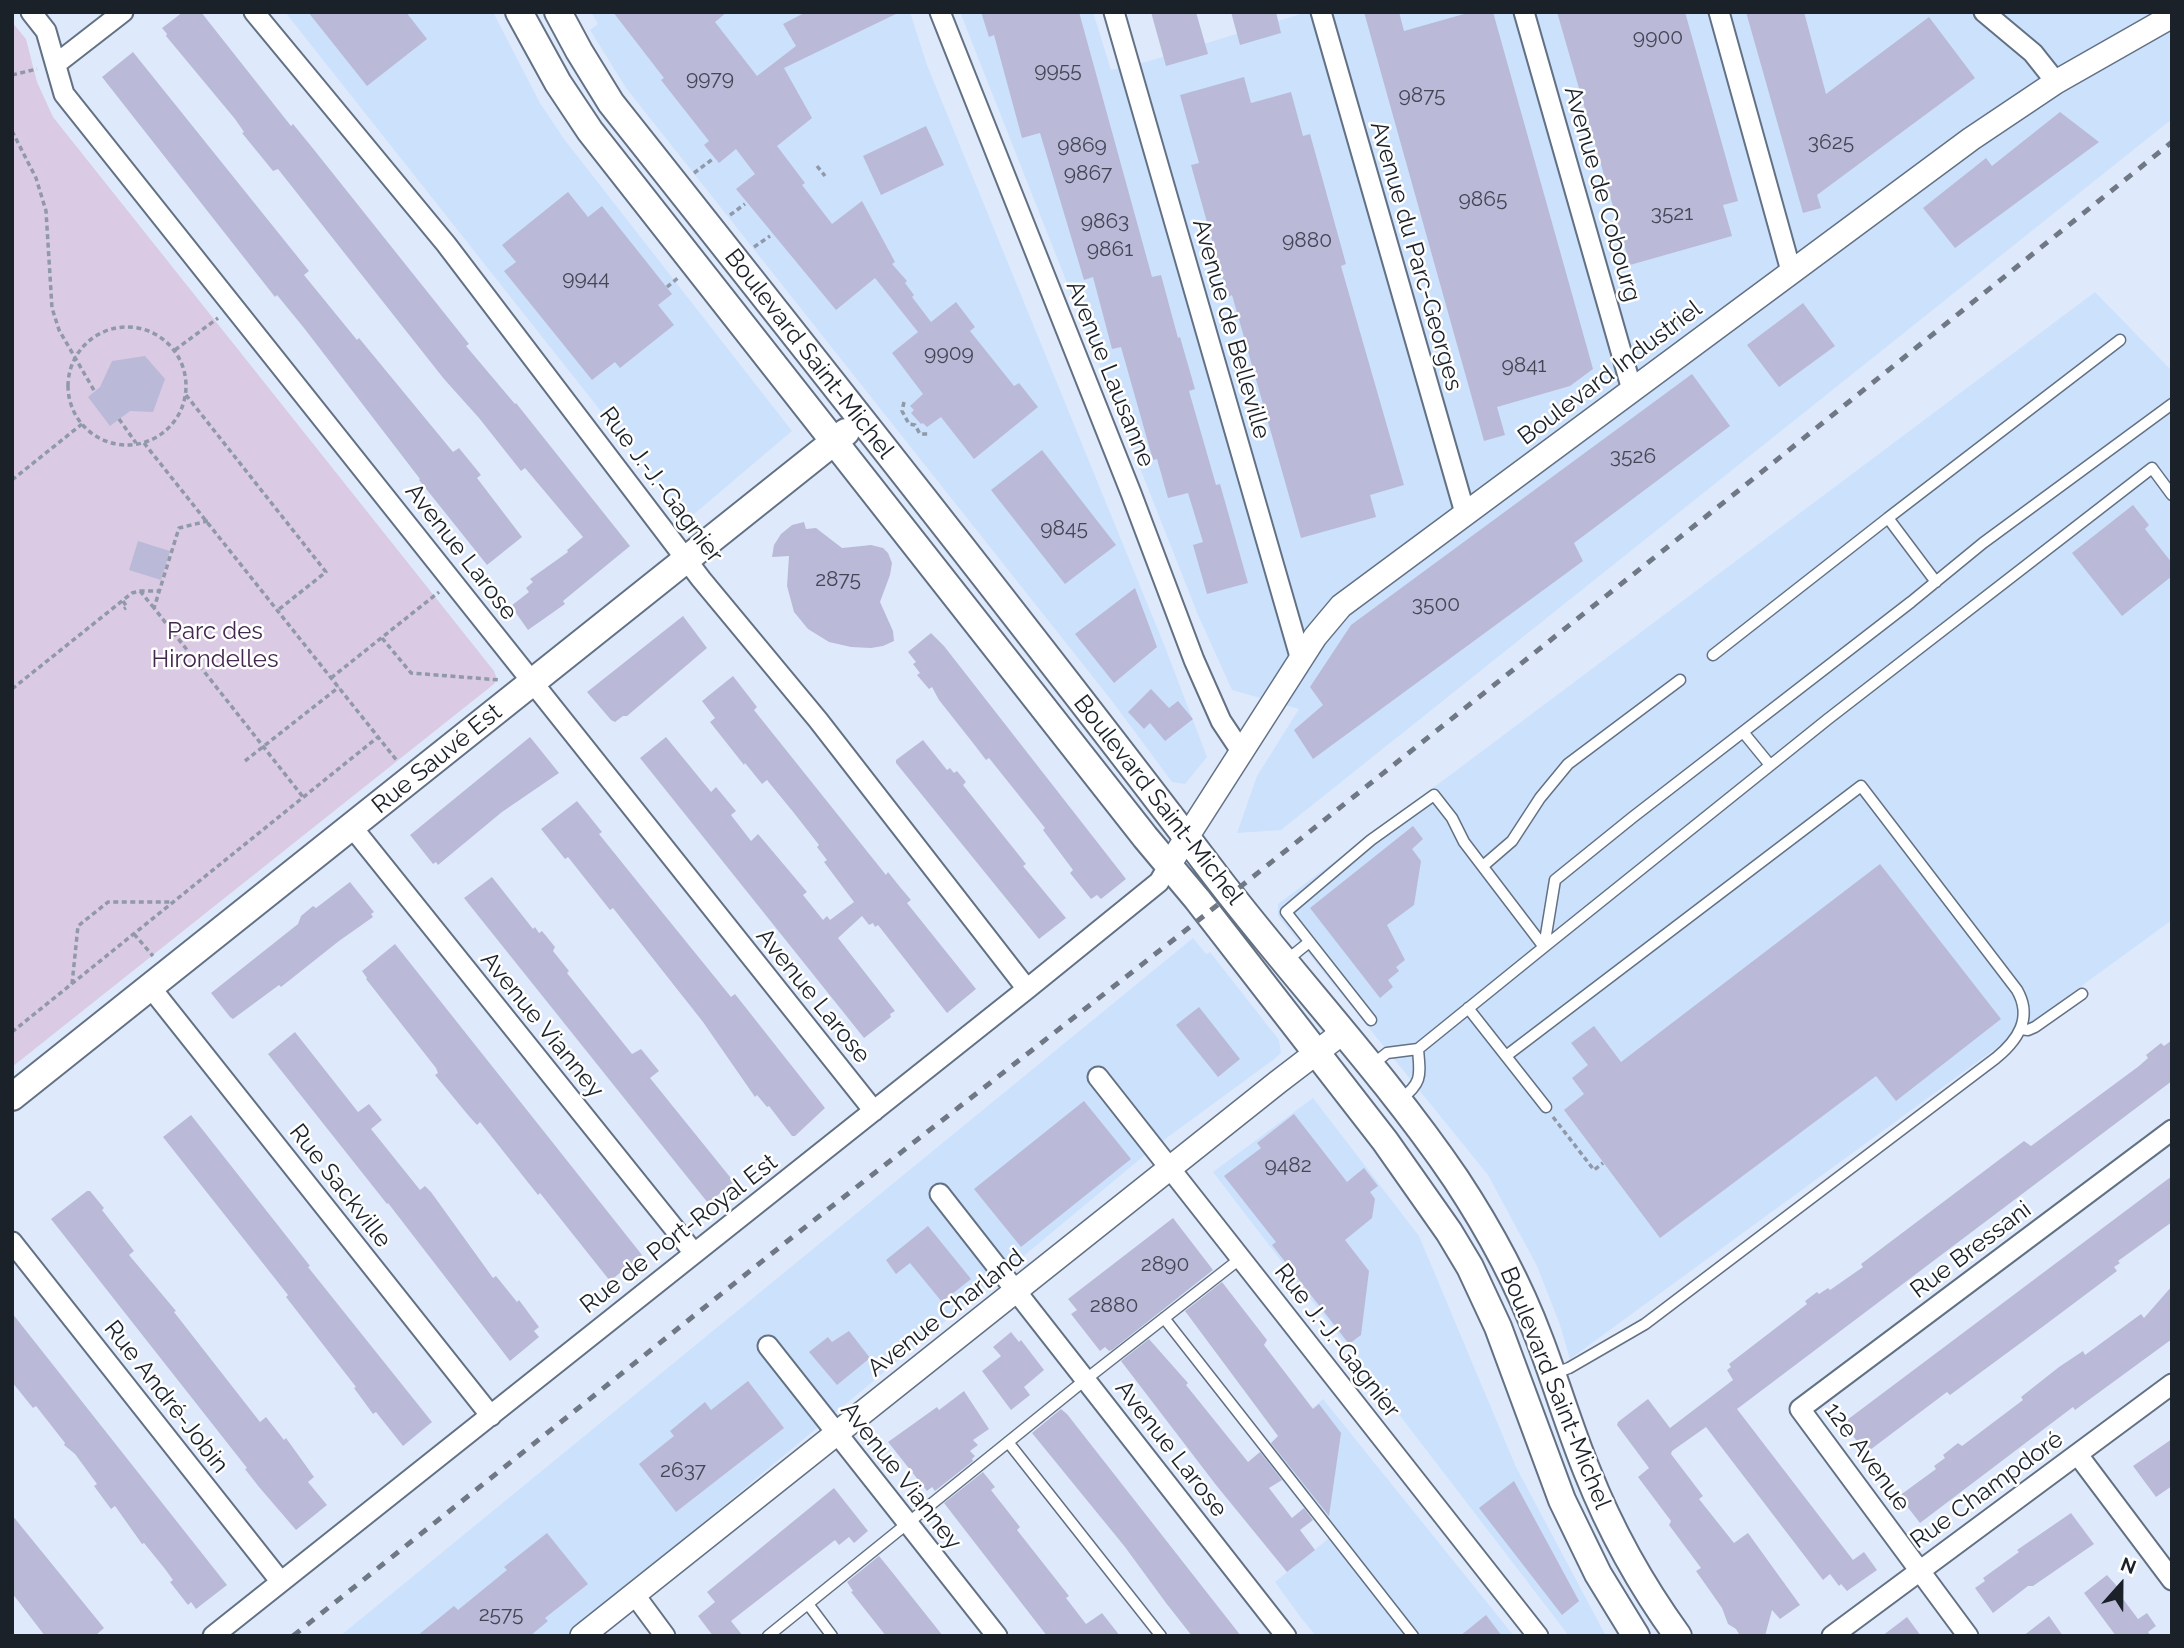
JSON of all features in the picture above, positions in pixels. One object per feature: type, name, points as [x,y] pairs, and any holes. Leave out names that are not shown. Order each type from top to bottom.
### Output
[{"type":"main road","name":"Boulevard Saint-Michel","points":[[519,12],[579,116],[1420,1187],[1470,1267],[1505,1344],[1546,1463],[1562,1500],[1598,1574],[1636,1636]]},
{"type":"main road","name":"Boulevard Saint-Michel","points":[[558,12],[611,103],[1460,1184],[1497,1246],[1531,1316],[1575,1441],[1608,1518],[1637,1573],[1678,1636]]},
{"type":"main road","name":"Rue Sauvé Est","points":[[12,1097],[861,420]]},
{"type":"street","name":"Avenue Larose","points":[[31,12],[46,31],[64,94],[874,1111]]},
{"type":"street","points":[[55,64],[123,12]]},
{"type":"street","name":"Rue J.-J.-Gagnier","points":[[254,12],[446,244],[686,560],[818,720],[1027,989]]},
{"type":"street","name":"Avenue Lausanne","points":[[940,12],[1131,493],[1194,660],[1221,721],[1241,751]]},
{"type":"street","name":"Avenue de Belleville","points":[[1114,12],[1301,660]]},
{"type":"street","name":"Avenue du Parc-Georges","points":[[1321,12],[1465,513]]},
{"type":"street","name":"Avenue de Cobourg","points":[[1524,12],[1632,390]]},
{"type":"street","points":[[1719,12],[1791,271]]},
{"type":"street","points":[[1984,12],[2033,53],[2056,82]]},
{"type":"street","name":"Boulevard Industriel","points":[[1169,865],[1301,660],[1330,617],[1341,606],[1971,139],[2056,82],[2165,16]]},
{"type":"street","name":"Avenue Vianney","points":[[352,827],[694,1254]]},
{"type":"street","name":"Rue de Port-Royal Est","points":[[214,1636],[1027,989],[1159,882],[1169,865]]},
{"type":"street","name":"Rue Sackville","points":[[159,980],[491,1416]]},
{"type":"street","name":"Avenue Charland","points":[[582,1636],[1342,1033]]},
{"type":"street","name":"Rue J.-J.-Gagnier","points":[[1098,1077],[1538,1636]]},
{"type":"street","name":"Rue Bressani","points":[[1800,1409],[2172,1130]]},
{"type":"street","name":"Avenue Larose","points":[[940,1194],[1286,1636]]},
{"type":"street","name":"Rue André-Jobin","points":[[12,1242],[281,1582]]},
{"type":"street","name":"Avenue Vianney","points":[[768,1346],[997,1636]]},
{"type":"street","name":"Rue Champdoré","points":[[1836,1634],[2172,1384]]},
{"type":"street","name":"12e Avenue","points":[[1800,1409],[1969,1636]]},
{"type":"street","points":[[2078,1455],[2172,1580]]},
{"type":"street","points":[[634,1594],[665,1636]]},
{"type":"lane","points":[[1713,655],[2120,340]]},
{"type":"lane","points":[[1545,947],[1555,880],[1983,543],[2172,404]]},
{"type":"lane","points":[[1370,1067],[1387,1053],[1418,1049],[1770,765],[2152,468],[2172,495]]},
{"type":"lane","points":[[1888,518],[1936,582]]},
{"type":"lane","points":[[1483,866],[1512,841],[1540,798],[1568,764],[1680,680]]},
{"type":"lane","points":[[1743,732],[1770,765]]},
{"type":"lane","points":[[1506,1056],[1861,786],[2017,990],[2025,1008],[2021,1029],[2008,1048],[1996,1058],[1645,1324],[1569,1368],[1552,1373]]},
{"type":"lane","points":[[1371,1020],[1286,912],[1371,840],[1434,795],[1452,818],[1464,842],[1545,947]]},
{"type":"lane","points":[[1285,962],[1308,943]]},
{"type":"lane","points":[[2021,1029],[2035,1027],[2082,993]]},
{"type":"lane","points":[[1468,1008],[1546,1107]]},
{"type":"lane","points":[[1398,1102],[1412,1091],[1419,1081],[1418,1049]]},
{"type":"lane","points":[[768,1636],[1241,1258]]},
{"type":"lane","points":[[1164,1318],[1413,1636]]},
{"type":"lane","points":[[1009,1442],[1161,1636]]},
{"type":"lane","points":[[808,1604],[832,1636]]},
{"type":"path","points":[[12,75],[55,64]]},
{"type":"path","points":[[12,131],[41,192],[47,229],[52,308],[59,330],[95,392]]},
{"type":"path","points":[[690,176],[715,158]]},
{"type":"path","points":[[817,166],[824,176]]},
{"type":"path","points":[[724,219],[745,204]]},
{"type":"path","points":[[749,250],[770,236]]},
{"type":"path","points":[[667,287],[681,275]]},
{"type":"path","points":[[175,350],[234,307]]},
{"type":"path","points":[[130,326],[147,330],[162,338],[175,350],[183,364],[186,395],[181,411],[172,425],[159,436],[136,444],[107,442],[93,435],[72,410],[68,376],[83,345],[97,334],[130,326]]},
{"type":"path","points":[[186,395],[326,572],[278,610]]},
{"type":"path","points":[[904,402],[902,411],[909,424],[915,425],[920,434],[929,434]]},
{"type":"path","points":[[119,419],[136,444]]},
{"type":"path","points":[[12,480],[82,424]]},
{"type":"path","points":[[144,443],[411,779]]},
{"type":"path","points":[[154,608],[179,528],[208,521]]},
{"type":"path","points":[[331,678],[453,581]]},
{"type":"path","points":[[140,591],[303,797]]},
{"type":"path","points":[[12,689],[132,593],[159,591]]},
{"type":"path","points":[[123,601],[127,607],[124,610]]},
{"type":"path","points":[[382,638],[411,673],[532,683]]},
{"type":"path","points":[[245,761],[339,687]]},
{"type":"path","points":[[12,1032],[378,737]]},
{"type":"path","points":[[72,984],[78,926],[108,902],[173,902]]},
{"type":"path","points":[[134,934],[159,980]]},
{"type":"path","points":[[1558,1123],[1594,1170],[1604,1163]]},
{"type":"shaded area","points":[[285,12],[493,12],[540,103],[564,139],[792,431],[687,520]]},
{"type":"shaded area","points":[[591,12],[910,12],[927,65],[1165,647],[1207,757],[1185,784],[1172,782],[1112,701],[626,88],[590,30],[598,24]]},
{"type":"shaded area","points":[[960,12],[1093,12],[1111,70],[1149,61],[1307,12],[2172,12],[2172,119],[1281,830],[1237,833],[1257,776],[1299,709],[1232,690],[1198,615]]},
{"type":"shaded area","points":[[2095,292],[2172,371],[2172,920],[1570,1359],[1537,1266],[1488,1175],[1278,916],[1278,904]]},
{"type":"shaded area","points":[[1193,938],[1206,954],[1210,952],[1279,1040],[1281,1053],[1273,1060],[1157,1145],[567,1636],[340,1636]]},
{"type":"shaded area","points":[[1313,1098],[1419,1236],[1516,1467],[1606,1636],[1569,1636],[1213,1172]]},
{"type":"shaded area","points":[[1323,1399],[1514,1636],[1316,1636],[1302,1619],[1275,1582],[1329,1538],[1260,1453]]},
{"type":"green space","name":"Parc des Hirondelles","points":[[12,22],[26,39],[37,82],[53,117],[494,671],[497,679],[12,1067]]},
{"type":"building","points":[[183,12],[201,12],[469,344],[466,346],[516,403],[630,546],[563,601],[565,604],[528,630],[511,606],[529,592],[526,588],[533,582],[530,579],[568,552],[567,550],[583,537],[525,468],[521,471],[444,379],[278,169],[273,171],[242,133],[244,132],[235,119],[166,36],[162,28]]},
{"type":"building","points":[[308,12],[406,12],[427,39],[367,86]]},
{"type":"building","points":[[613,12],[727,12],[715,22],[757,76],[796,46],[783,24],[806,12],[900,12],[784,68],[812,118],[777,146],[832,224],[862,201],[895,262],[892,264],[907,281],[905,283],[914,295],[912,297],[931,322],[956,302],[975,327],[970,331],[1014,386],[1019,383],[1038,407],[974,459],[941,417],[927,427],[921,424],[911,413],[914,410],[910,406],[923,394],[892,353],[918,332],[875,278],[836,310],[736,189],[755,174],[736,149],[719,163],[704,145],[709,141]]},
{"type":"building","points":[[981,12],[1079,12],[1152,277],[1161,275],[1195,389],[1189,391],[1216,485],[1220,484],[1248,583],[1207,594],[1193,545],[1203,542],[1188,493],[1168,498],[1157,459],[1153,460],[1121,347],[1112,349],[1093,277],[1084,280],[1040,133],[1022,138],[994,35],[989,37]]},
{"type":"building","points":[[1151,12],[1196,12],[1208,54],[1166,66]]},
{"type":"building","points":[[1231,12],[1276,12],[1281,33],[1240,45]]},
{"type":"building","points":[[1364,12],[1399,12],[1404,31],[1471,12],[1493,12],[1593,369],[1570,386],[1497,407],[1505,435],[1484,441]]},
{"type":"building","points":[[1557,12],[1685,12],[1738,201],[1723,205],[1732,236],[1630,265]]},
{"type":"building","points":[[1746,12],[1804,12],[1826,94],[1929,17],[1975,78],[1817,195],[1821,208],[1803,213]]},
{"type":"building","points":[[133,52],[309,271],[304,275],[357,340],[359,338],[453,452],[459,448],[481,475],[477,478],[522,537],[487,565],[304,328],[277,295],[275,297],[102,77]]},
{"type":"building","points":[[1244,77],[1251,103],[1291,92],[1303,136],[1310,134],[1346,264],[1341,266],[1404,485],[1370,495],[1376,517],[1301,538],[1232,295],[1228,297],[1191,165],[1199,163],[1180,95]]},
{"type":"building","points":[[2060,112],[2099,142],[1955,248],[1923,208],[1986,158],[1992,166]]},
{"type":"building","points":[[926,126],[944,165],[881,195],[863,156]]},
{"type":"building","points":[[568,192],[588,217],[602,206],[672,294],[658,305],[674,325],[620,368],[615,362],[592,380],[504,271],[516,262],[502,245]]},
{"type":"building","points":[[1803,303],[1835,346],[1779,387],[1747,345]]},
{"type":"building","points":[[145,356],[165,379],[153,412],[130,411],[110,426],[88,397],[100,387],[112,361]]},
{"type":"building","points":[[1692,374],[1730,426],[1574,543],[1583,561],[1313,759],[1294,730],[1323,705],[1310,687],[1351,625]]},
{"type":"building","points":[[1042,450],[1116,545],[1065,584],[991,490]]},
{"type":"building","points":[[2133,505],[2149,525],[2145,529],[2172,563],[2172,576],[2122,616],[2072,553]]},
{"type":"building","points":[[804,522],[806,529],[816,528],[842,548],[871,545],[883,548],[888,553],[892,563],[880,602],[893,631],[894,641],[871,648],[829,642],[808,629],[794,612],[787,586],[789,556],[772,557],[774,545],[781,534],[792,525]]},
{"type":"building","points":[[138,541],[170,551],[161,580],[129,570]]},
{"type":"building","points":[[1135,588],[1157,647],[1114,683],[1075,634]]},
{"type":"building","points":[[683,616],[707,648],[627,716],[615,722],[611,720],[587,692]]},
{"type":"building","points":[[931,633],[944,646],[1126,879],[1101,899],[1097,895],[1091,899],[1070,873],[1073,870],[1043,830],[1045,828],[989,758],[986,760],[939,700],[932,687],[929,689],[917,675],[920,673],[913,664],[916,662],[908,652]]},
{"type":"building","points":[[733,676],[757,707],[754,710],[886,875],[888,872],[911,900],[907,903],[976,989],[947,1013],[878,925],[869,925],[862,916],[838,938],[895,1011],[864,1038],[640,758],[666,737],[711,792],[716,787],[736,811],[731,815],[751,841],[758,834],[807,892],[803,895],[823,920],[827,916],[830,920],[854,902],[824,862],[827,860],[817,847],[819,845],[794,813],[767,780],[762,784],[745,763],[744,765],[710,722],[715,718],[702,701]]},
{"type":"building","points":[[1151,689],[1169,708],[1178,701],[1193,719],[1165,741],[1150,723],[1144,729],[1128,712]]},
{"type":"building","points":[[530,737],[559,773],[502,812],[438,865],[436,862],[433,864],[410,835]]},
{"type":"building","points":[[923,740],[947,770],[950,768],[954,773],[957,771],[966,782],[963,785],[1026,864],[1023,866],[1066,918],[1039,939],[896,763],[896,760]]},
{"type":"building","points":[[577,801],[602,832],[599,834],[649,896],[731,997],[735,994],[825,1108],[795,1136],[792,1136],[769,1106],[757,1095],[755,1097],[703,1022],[613,908],[610,910],[568,857],[565,859],[541,829]]},
{"type":"building","points":[[1413,826],[1423,839],[1412,849],[1421,861],[1414,905],[1387,925],[1405,960],[1396,967],[1399,971],[1388,980],[1393,987],[1380,998],[1310,908]]},
{"type":"building","points":[[1880,864],[2001,1019],[1896,1101],[1876,1076],[1660,1238],[1564,1110],[1584,1094],[1572,1078],[1588,1065],[1571,1043],[1594,1026],[1621,1062]]},
{"type":"building","points":[[492,877],[533,929],[535,927],[539,933],[542,931],[555,947],[553,951],[569,971],[567,973],[632,1054],[641,1049],[659,1071],[650,1078],[734,1182],[708,1203],[464,898]]},
{"type":"building","points":[[350,882],[374,912],[371,914],[373,917],[281,987],[279,985],[233,1019],[230,1017],[211,993],[298,924],[301,916],[313,906],[316,908]]},
{"type":"building","points":[[395,944],[642,1255],[610,1281],[480,1122],[477,1125],[435,1075],[438,1073],[436,1068],[366,979],[362,971]]},
{"type":"building","points":[[1199,1007],[1240,1059],[1218,1077],[1176,1025]]},
{"type":"building","points":[[295,1032],[358,1112],[369,1104],[382,1120],[371,1129],[420,1190],[425,1186],[431,1192],[493,1278],[496,1276],[517,1302],[519,1300],[539,1327],[534,1331],[539,1337],[510,1361],[268,1054]]},
{"type":"building","points":[[2172,1040],[2172,1081],[1737,1409],[1853,1560],[1864,1552],[1877,1570],[1847,1591],[1841,1584],[1839,1586],[1830,1574],[1823,1580],[1706,1427],[1672,1451],[1671,1454],[1703,1496],[1699,1499],[1734,1543],[1748,1533],[1800,1605],[1780,1619],[1772,1610],[1765,1636],[1740,1636],[1736,1629],[1728,1624],[1722,1608],[1696,1571],[1701,1568],[1669,1525],[1671,1521],[1638,1477],[1649,1468],[1617,1425],[1618,1422],[1648,1399],[1670,1428],[1733,1380],[1727,1370],[1731,1367],[1729,1364],[1807,1304],[1805,1301],[1817,1292],[1819,1294],[1828,1288],[1830,1290],[1863,1267],[1861,1264],[2024,1141],[2031,1146],[2139,1066],[2148,1058],[2146,1055],[2161,1043],[2164,1046]]},
{"type":"building","points":[[1084,1101],[1131,1159],[1021,1247],[974,1189]]},
{"type":"building","points":[[1294,1114],[1347,1182],[1364,1168],[1378,1186],[1370,1192],[1375,1199],[1372,1218],[1345,1240],[1369,1271],[1361,1335],[1349,1344],[1272,1245],[1276,1242],[1224,1176],[1261,1148],[1257,1143]]},
{"type":"building","points":[[191,1115],[432,1422],[403,1446],[376,1412],[373,1414],[354,1388],[356,1387],[286,1297],[288,1295],[163,1137]]},
{"type":"building","points":[[2172,1176],[2172,1222],[2118,1261],[2120,1263],[2114,1267],[2117,1271],[1950,1395],[1947,1392],[1866,1453],[1843,1423]]},
{"type":"building","points":[[90,1191],[104,1208],[102,1210],[134,1251],[129,1255],[176,1311],[174,1312],[260,1422],[266,1417],[284,1440],[286,1438],[314,1477],[308,1482],[327,1505],[296,1530],[259,1487],[245,1469],[247,1468],[51,1219]]},
{"type":"building","points":[[1173,1218],[1213,1270],[1112,1350],[1109,1351],[1105,1347],[1100,1351],[1071,1314],[1077,1310],[1068,1299]]},
{"type":"building","points":[[928,1226],[971,1279],[942,1302],[910,1263],[896,1274],[886,1260]]},
{"type":"building","points":[[1222,1282],[1267,1340],[1264,1345],[1313,1409],[1319,1404],[1341,1433],[1329,1516],[1271,1443],[1278,1436],[1185,1311]]},
{"type":"building","points":[[2172,1286],[2172,1339],[2075,1410],[2073,1407],[1920,1523],[1899,1496],[1936,1469],[1934,1466],[1945,1458],[1943,1455],[1958,1443],[1962,1446],[2023,1400],[2021,1397],[2059,1367],[2083,1351],[2085,1355],[2141,1314],[2144,1318]]},
{"type":"building","points":[[12,1313],[227,1585],[196,1609],[191,1602],[188,1605],[170,1582],[173,1580],[165,1569],[144,1543],[142,1544],[115,1506],[111,1509],[75,1454],[64,1445],[36,1406],[33,1408],[12,1382]]},
{"type":"building","points":[[849,1331],[870,1358],[837,1385],[809,1352],[828,1337],[832,1342]]},
{"type":"building","points":[[1011,1332],[1019,1342],[1021,1340],[1044,1370],[1024,1387],[1030,1395],[1011,1410],[982,1371],[1001,1356],[993,1347]]},
{"type":"building","points":[[1149,1339],[1188,1383],[1186,1385],[1248,1462],[1260,1452],[1282,1480],[1269,1488],[1292,1518],[1304,1508],[1313,1520],[1300,1530],[1315,1550],[1287,1572],[1121,1361]]},
{"type":"building","points":[[748,1381],[784,1428],[676,1512],[639,1464],[674,1436],[670,1431],[705,1402],[711,1410]]},
{"type":"building","points":[[964,1391],[989,1429],[973,1440],[978,1445],[970,1451],[975,1456],[973,1461],[935,1491],[932,1487],[927,1491],[888,1442]]},
{"type":"building","points":[[1061,1409],[1241,1636],[1192,1636],[1125,1547],[1032,1433]]},
{"type":"building","points":[[2172,1439],[2172,1486],[2156,1497],[2133,1466]]},
{"type":"building","points":[[983,1472],[995,1487],[991,1490],[1020,1527],[1017,1530],[1069,1596],[1066,1598],[1086,1624],[1102,1613],[1120,1636],[1047,1636],[944,1503]]},
{"type":"building","points":[[1514,1481],[1579,1601],[1562,1615],[1479,1508]]},
{"type":"building","points":[[834,1488],[868,1531],[854,1543],[849,1537],[839,1545],[835,1540],[731,1621],[743,1636],[713,1636],[698,1616],[715,1602],[707,1592]]},
{"type":"building","points":[[2071,1513],[2094,1544],[2033,1586],[2028,1586],[1993,1613],[1975,1588],[1985,1581],[1983,1578],[2019,1552],[2017,1550]]},
{"type":"building","points":[[12,1515],[104,1628],[95,1636],[45,1636],[12,1593]]},
{"type":"building","points":[[547,1533],[588,1584],[545,1618],[548,1621],[530,1636],[417,1636],[454,1606],[458,1610],[507,1570],[504,1567]]},
{"type":"building","points":[[879,1556],[943,1636],[886,1636],[851,1592],[853,1591],[847,1582]]},
{"type":"building","points":[[2107,1575],[2123,1593],[2120,1595],[2138,1619],[2147,1613],[2156,1626],[2148,1632],[2151,1636],[2116,1636],[2084,1593]]},
{"type":"building","points":[[1486,1615],[1502,1636],[1460,1636]]},
{"type":"building","points":[[2049,1616],[2063,1636],[2023,1636]]},
{"type":"building","points":[[1907,1617],[1921,1636],[1882,1636]]},
{"type":"railway","points":[[293,1636],[790,1239],[1186,930],[2172,142]]}]
